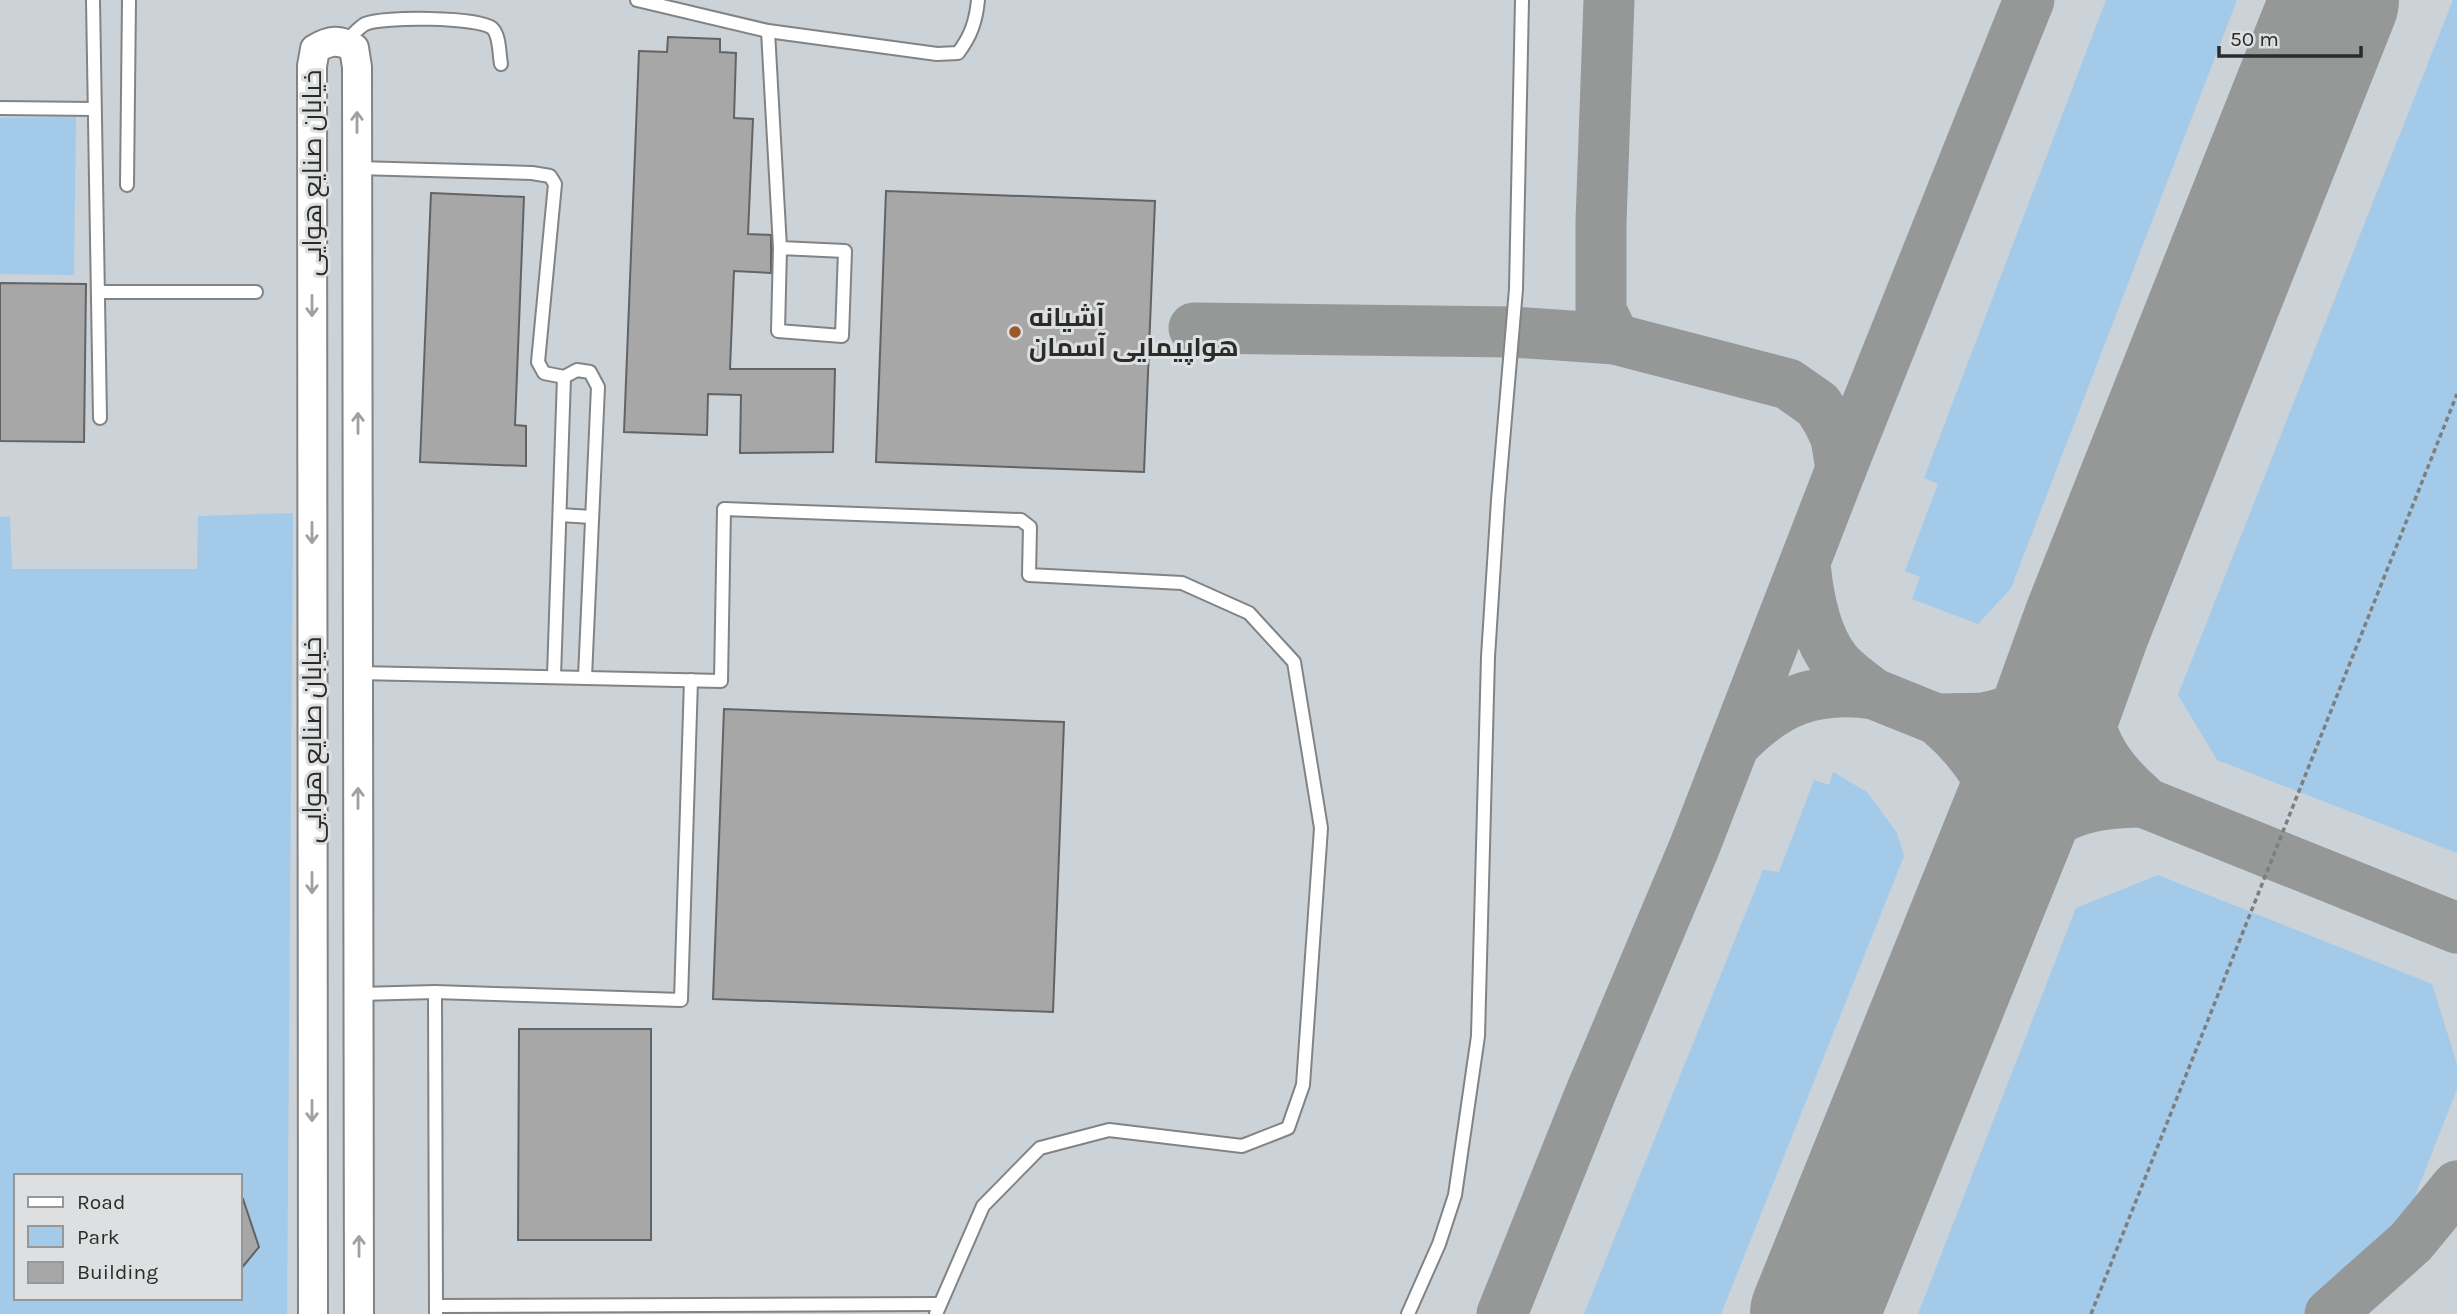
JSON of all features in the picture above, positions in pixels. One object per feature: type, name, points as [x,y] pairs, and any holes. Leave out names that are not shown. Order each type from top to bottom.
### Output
[{"type":"street","name":"خیابان صنایع هوایی","points":[[313,1314],[312,66],[315,49],[330,40],[345,42],[354,48],[357,67],[359,1314]]},
{"type":"street","points":[[312,167],[358,168]]},
{"type":"street","points":[[312,471],[358,471]]},
{"type":"street","points":[[312,672],[358,673]]},
{"type":"street","points":[[312,995],[359,995]]},
{"type":"lane","points":[[93,0],[100,418]]},
{"type":"lane","points":[[127,185],[128,0]]},
{"type":"lane","points":[[638,0],[768,31],[937,54],[958,53],[967,41],[976,20],[978,0]]},
{"type":"lane","points":[[1408,1314],[1439,1244],[1455,1195],[1478,1036],[1488,657],[1516,289],[1522,0]]},
{"type":"lane","points":[[345,42],[363,25],[379,20],[412,18],[476,23],[491,26],[496,33],[501,64]]},
{"type":"lane","points":[[768,31],[780,247],[778,331],[842,336],[845,251],[780,247]]},
{"type":"lane","points":[[0,108],[94,109]]},
{"type":"lane","points":[[358,168],[550,176],[555,184],[538,362],[544,373],[564,377],[577,370],[590,372],[598,387],[585,677]]},
{"type":"lane","points":[[98,292],[256,292]]},
{"type":"lane","points":[[554,676],[564,377]]},
{"type":"lane","points":[[358,673],[721,681],[724,509],[1021,520],[1030,527],[1029,575],[1182,583],[1248,613],[1293,663],[1321,828],[1303,1085],[1288,1128],[1242,1146],[1109,1130],[1040,1148],[983,1206],[938,1309],[436,1310],[435,992]]},
{"type":"lane","points":[[560,515],[592,517]]},
{"type":"lane","points":[[359,995],[435,992],[681,1000],[691,680]]},
{"type":"path","points":[[2091,1314],[2457,394]]},
{"type":"shaded area","points":[[0,0],[2457,0],[2457,1314],[0,1314]]},
{"type":"green space","points":[[2106,0],[2237,0],[2011,588],[1978,624],[1912,599],[1920,577],[1905,571],[1938,484],[1924,478]]},
{"type":"green space","points":[[2453,0],[2457,0],[2457,853],[2217,760],[2178,695]]},
{"type":"green space","points":[[76,117],[74,275],[0,274],[0,118]]},
{"type":"green space","points":[[293,513],[287,1314],[0,1314],[0,517],[10,516],[12,569],[197,569],[198,516]]},
{"type":"green space","points":[[1833,772],[1867,792],[1897,833],[1904,856],[1721,1314],[1584,1314],[1763,870],[1779,872],[1814,780],[1829,785]]},
{"type":"green space","points":[[2158,875],[2432,984],[2457,1064],[2457,1089],[2369,1314],[1918,1314],[2076,908]]},
{"type":"building","points":[[668,37],[720,39],[720,52],[736,53],[734,118],[753,119],[748,234],[771,235],[771,273],[734,271],[730,369],[835,369],[833,452],[740,453],[741,395],[708,394],[707,435],[624,432],[639,51],[667,52]]},
{"type":"building","name":"آشیانه هواپیمایی آسمان","points":[[886,191],[1155,201],[1144,472],[876,462]]},
{"type":"building","points":[[431,193],[524,197],[515,425],[526,426],[526,466],[420,462]]},
{"type":"building","points":[[0,283],[86,284],[84,442],[0,441]]},
{"type":"building","points":[[724,709],[1064,722],[1053,1012],[713,999]]},
{"type":"building","points":[[519,1029],[651,1029],[651,1240],[518,1240]]},
{"type":"building","points":[[242,1199],[243,1199],[259,1247],[242,1268]]},
{"type":"taxiway","points":[[1609,0],[1601,222],[1601,311],[1615,339],[1788,384],[1818,405],[1828,421],[1836,438],[1841,469]]},
{"type":"taxiway","points":[[1502,1314],[1591,1092],[1694,848],[1841,469],[2029,0]]},
{"type":"taxiway","points":[[1194,328],[1512,332],[1615,339]]},
{"type":"taxiway","points":[[1805,564],[1814,615],[1829,652],[1845,671],[1874,694]]},
{"type":"taxiway","points":[[2087,624],[2086,698],[2095,739],[2120,778],[2141,798]]},
{"type":"taxiway","points":[[1943,719],[1983,718],[2019,707],[2041,694],[2070,670]]},
{"type":"taxiway","points":[[1734,745],[1765,718],[1797,700],[1833,692],[1874,694],[2457,928]]},
{"type":"taxiway","points":[[1942,724],[1970,753],[1992,788],[1998,812],[2000,852]]},
{"type":"taxiway","points":[[1989,878],[2023,844],[2055,821],[2091,807],[2139,802]]},
{"type":"taxiway","points":[[2330,1314],[2411,1242],[2457,1186]]},
{"type":"runway","points":[[1814,1314],[2038,760],[2087,624],[2335,0]]},
{"type":"place","name":"آشیانه هواپیمایی آسمان","points":[[1015,332]]}]
